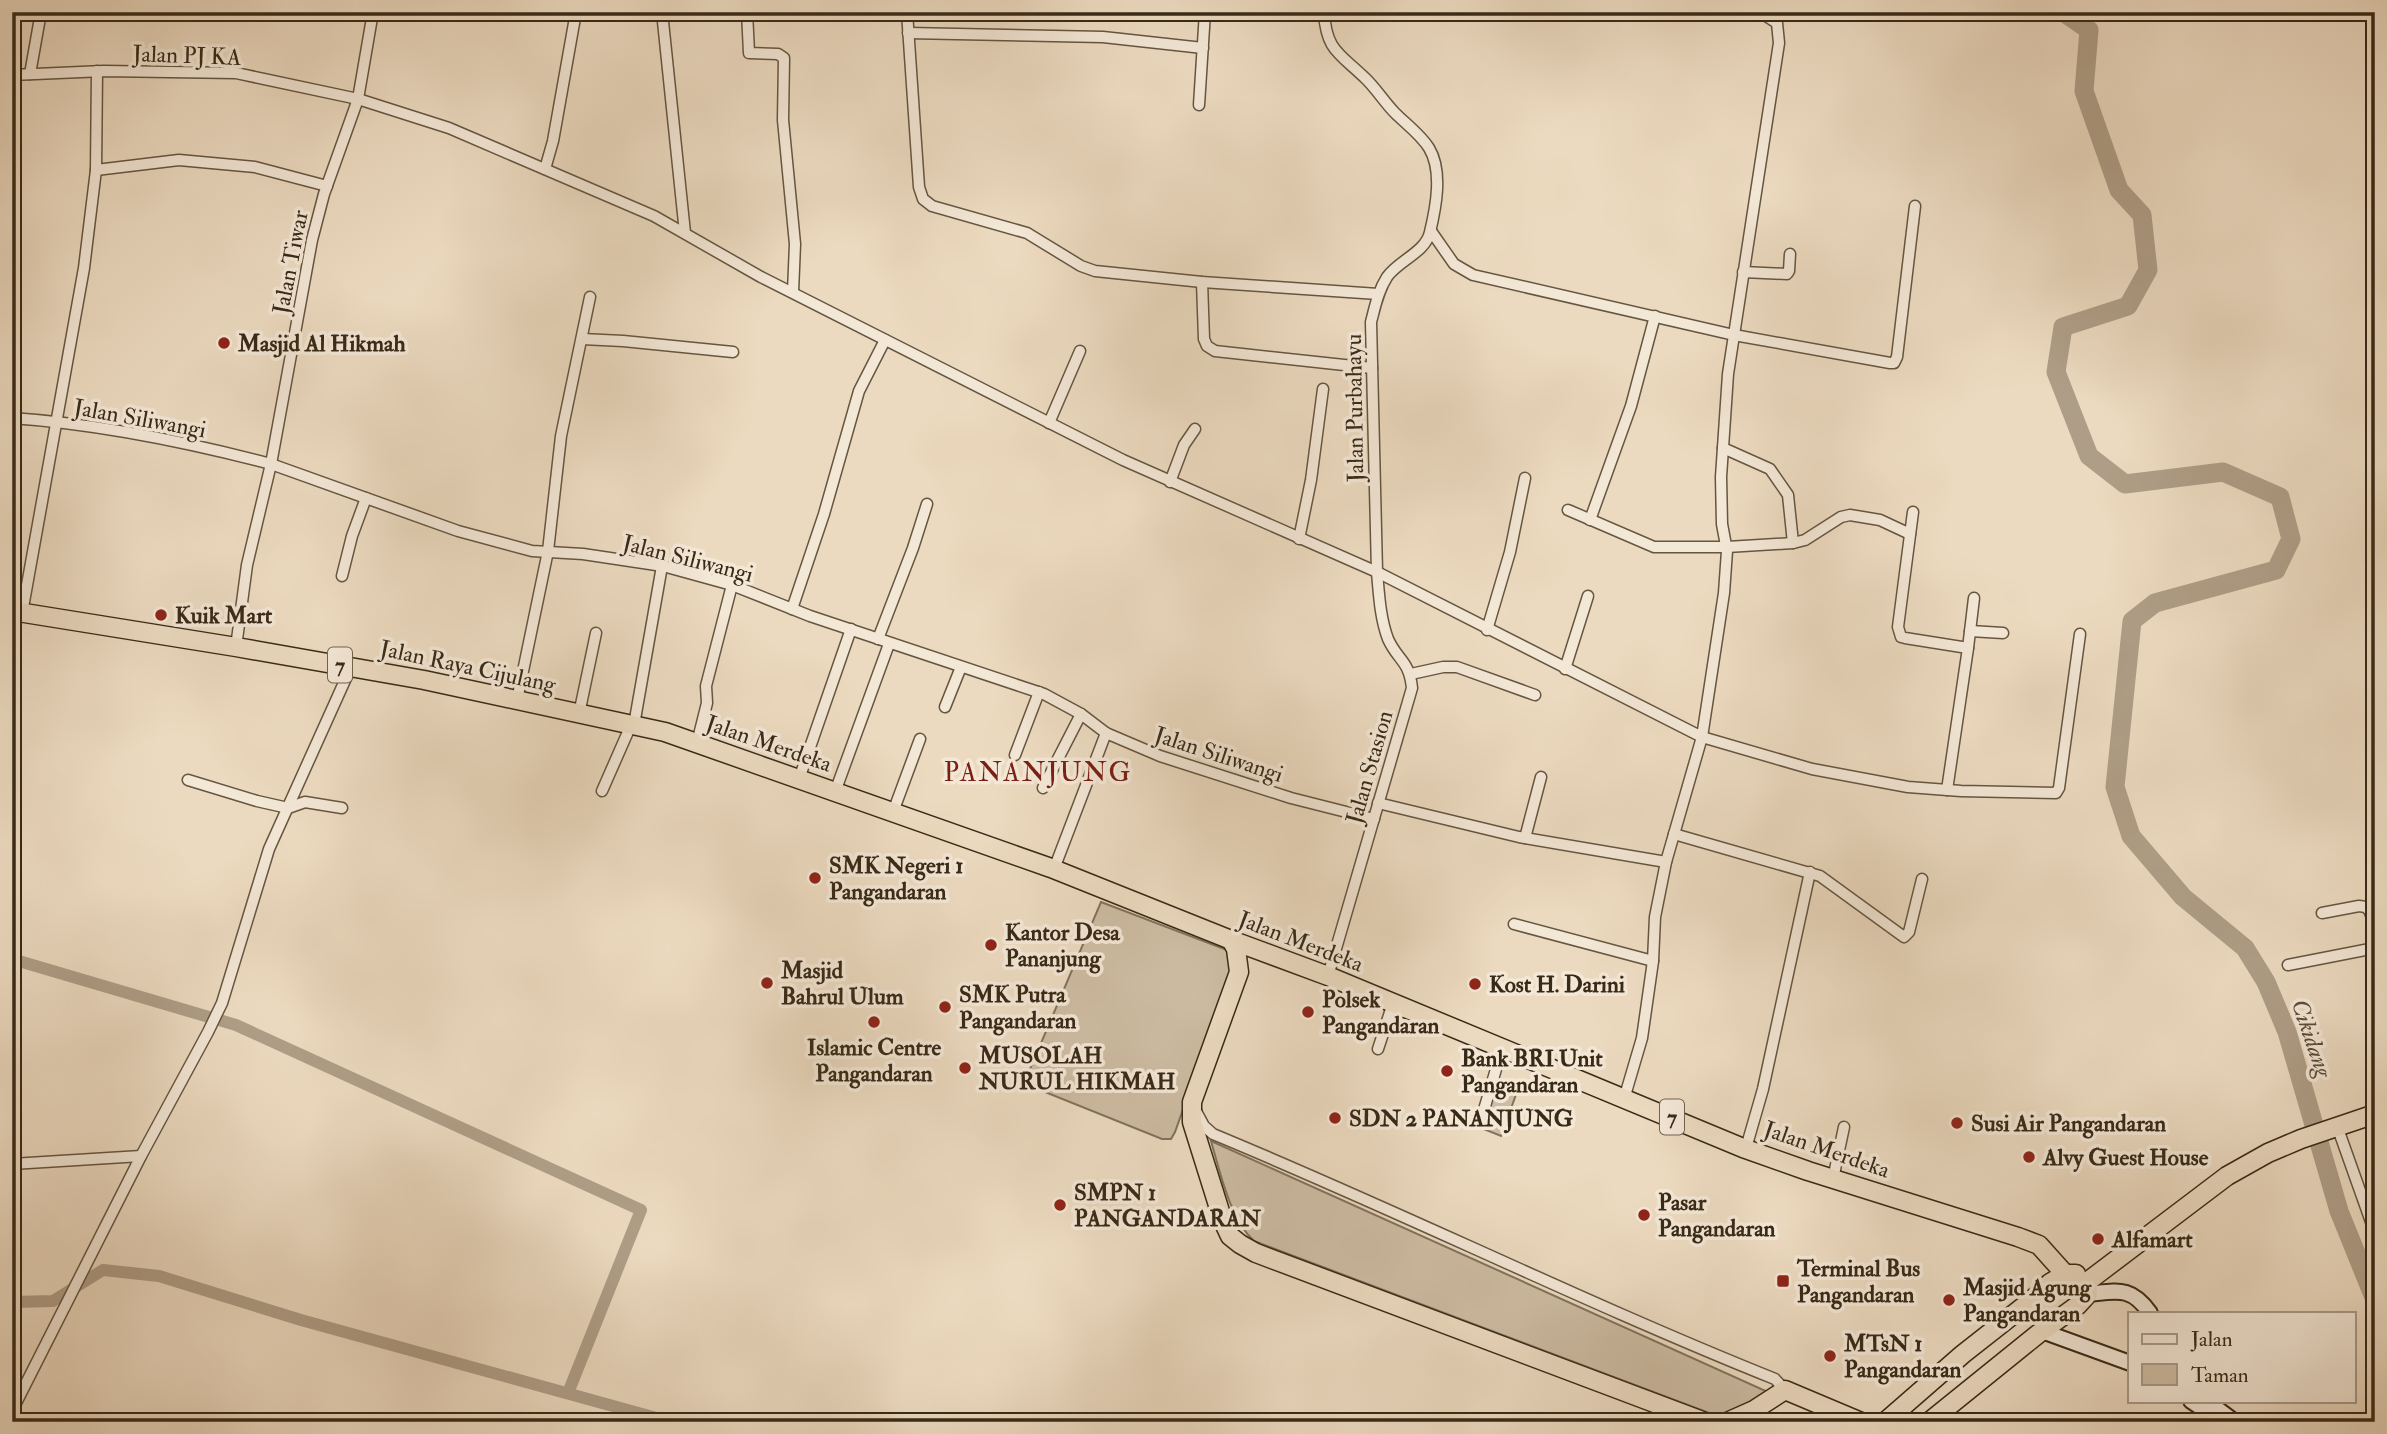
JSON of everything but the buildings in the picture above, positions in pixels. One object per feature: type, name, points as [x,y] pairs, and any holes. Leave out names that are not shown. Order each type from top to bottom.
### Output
[{"type":"highway","name":"Jalan Raya Cijulang","points":[[17,612],[351,667],[665,732]]},
{"type":"highway","name":"Jalan Merdeka","points":[[665,732],[1054,869],[1231,940],[1276,955],[1746,1148],[1833,1179],[1938,1210],[2029,1241],[2039,1245],[2064,1274]]},
{"type":"highway","points":[[1231,940],[1236,949],[1239,972],[1192,1102],[1192,1122],[1230,1236],[1256,1253],[1704,1422]]},
{"type":"highway","points":[[1239,972],[1257,960],[1276,955]]},
{"type":"highway","points":[[1929,1422],[2078,1305],[2088,1288],[2227,1176],[2267,1153],[2375,1114]]},
{"type":"highway","points":[[1885,1422],[2050,1283],[2064,1274],[2076,1274],[2088,1288]]},
{"type":"highway","points":[[1727,1422],[1754,1410],[1785,1390],[1861,1422]]},
{"type":"street","points":[[30,74],[41,12]]},
{"type":"street","name":"Jalan Tiwar","points":[[236,647],[247,565],[271,464],[312,240],[327,186],[358,99],[373,12]]},
{"type":"street","points":[[545,169],[553,141],[576,12]]},
{"type":"street","points":[[662,12],[685,233]]},
{"type":"street","points":[[747,12],[749,53],[778,54],[784,58],[783,120],[794,238],[793,292]]},
{"type":"street","points":[[907,12],[919,187],[927,203],[1027,233],[1088,270],[1202,282],[1378,294]]},
{"type":"street","points":[[1199,104],[1205,12]]},
{"type":"street","name":"Jalan Purbahayu","points":[[1324,12],[1331,47],[1367,79],[1429,147],[1435,166],[1436,195],[1430,231],[1423,246],[1388,276],[1378,294],[1371,322],[1377,572]]},
{"type":"street","points":[[1624,1098],[1642,1038],[1653,961],[1655,917],[1666,862],[1702,737],[1724,593],[1727,547],[1721,504],[1728,374],[1779,43],[1777,23],[1760,12]]},
{"type":"street","points":[[908,33],[1102,37],[1203,48]]},
{"type":"street","points":[[17,612],[57,423],[84,268],[96,170],[97,71]]},
{"type":"street","name":"Jalan PJ KA","points":[[12,75],[97,71],[236,73],[358,99],[449,128],[654,216],[761,277],[1049,424],[1170,482],[1377,572],[1702,737],[1812,769],[1909,787],[2053,794],[2058,792],[2080,634]]},
{"type":"street","points":[[96,170],[178,159],[256,167],[327,186]]},
{"type":"street","points":[[1430,231],[1454,264],[1466,273],[1734,335],[1894,363],[1905,305],[1915,206]]},
{"type":"street","points":[[1743,272],[1787,274],[1790,254]]},
{"type":"street","points":[[1202,282],[1204,339],[1207,346],[1214,351],[1372,368]]},
{"type":"street","points":[[517,700],[548,551],[557,463],[590,297]]},
{"type":"street","points":[[1590,520],[1631,406],[1655,316]]},
{"type":"street","points":[[582,339],[733,352]]},
{"type":"street","points":[[792,609],[824,514],[859,391],[885,340]]},
{"type":"street","points":[[1049,424],[1080,351]]},
{"type":"street","points":[[1298,539],[1311,480],[1323,389]]},
{"type":"street","name":"Jalan Siliwangi","points":[[12,418],[121,431],[271,464],[458,531],[532,551],[583,554],[662,566],[732,585],[889,643],[1039,692],[1081,714],[1106,733],[1160,756],[1291,798],[1374,820]]},
{"type":"street","points":[[1170,482],[1184,445],[1195,429]]},
{"type":"street","points":[[1723,448],[1770,469],[1788,495],[1793,538]]},
{"type":"street","points":[[1488,630],[1510,552],[1525,478]]},
{"type":"street","points":[[342,576],[352,536],[366,498]]},
{"type":"street","points":[[878,639],[914,548],[927,504]]},
{"type":"street","points":[[1568,510],[1654,547],[1727,547],[1793,538],[1805,540],[1841,517],[1850,515],[1880,520],[1910,534]]},
{"type":"street","points":[[1913,512],[1901,595],[1899,633],[1905,638],[1968,648]]},
{"type":"street","points":[[602,791],[632,725],[662,566]]},
{"type":"street","points":[[1377,572],[1384,626],[1395,652],[1411,674],[1443,667],[1457,667],[1535,695]]},
{"type":"street","points":[[697,743],[707,703],[706,686],[732,585]]},
{"type":"street","points":[[1565,669],[1588,596]]},
{"type":"street","points":[[1947,790],[1974,598]]},
{"type":"street","points":[[799,779],[851,629]]},
{"type":"street","points":[[1970,631],[2003,633]]},
{"type":"street","points":[[579,714],[596,633]]},
{"type":"street","points":[[835,792],[889,643]]},
{"type":"street","points":[[12,1411],[222,1003],[269,849],[351,667]]},
{"type":"street","points":[[945,707],[961,667]]},
{"type":"street","name":"Jalan Stasion","points":[[1328,976],[1412,688],[1411,674]]},
{"type":"street","points":[[1015,755],[1039,692]]},
{"type":"street","points":[[1043,789],[1081,714]]},
{"type":"street","points":[[1054,869],[1106,733]]},
{"type":"street","points":[[893,812],[920,739]]},
{"type":"street","points":[[1525,838],[1541,777]]},
{"type":"street","points":[[188,780],[288,808],[305,803],[342,808]]},
{"type":"street","points":[[1378,803],[1525,838],[1666,862]]},
{"type":"street","points":[[1674,834],[1810,872],[1829,881],[1904,937],[1909,932],[1922,879]]},
{"type":"street","points":[[1746,1148],[1763,1089],[1810,872]]},
{"type":"street","points":[[2322,913],[2366,907],[2375,928]]},
{"type":"street","points":[[1514,924],[1653,961]]},
{"type":"street","points":[[2288,965],[2375,951],[2375,973]]},
{"type":"street","points":[[1378,1049],[1393,1003]]},
{"type":"street","points":[[1480,1123],[1502,1049]]},
{"type":"street","points":[[1192,1102],[1204,1126],[1213,1134],[1500,1262],[1775,1379],[1785,1390]]},
{"type":"street","points":[[1833,1179],[1844,1127]]},
{"type":"street","points":[[2333,1128],[2375,1233]]},
{"type":"street","points":[[12,1164],[141,1156]]},
{"type":"street","points":[[2088,1288],[2131,1293],[2142,1301],[2149,1312]]},
{"type":"street","points":[[2042,1331],[2128,1362]]},
{"type":"street","points":[[2192,1402],[2203,1409],[2212,1422]]},
{"type":"street","points":[[2208,1402],[2235,1422]]},
{"type":"green space","points":[[1101,902],[1227,950],[1234,960],[1171,1139],[1162,1139],[1030,1086],[1027,1076]]},
{"type":"green space","points":[[1499,1082],[1518,1089],[1501,1136],[1481,1128]]},
{"type":"green space","points":[[1211,1141],[1768,1392],[1728,1414],[1709,1413],[1254,1241],[1232,1208]]},
{"type":"waterway","name":"Cikidang","points":[[2063,12],[2089,30],[2084,91],[2119,190],[2142,215],[2148,270],[2128,306],[2063,327],[2056,372],[2089,456],[2125,484],[2223,472],[2280,497],[2291,539],[2276,570],[2155,603],[2132,621],[2115,787],[2131,836],[2183,897],[2245,948],[2266,982],[2287,1032],[2339,1211],[2375,1300]]},
{"type":"waterway","points":[[12,959],[236,1025],[641,1210],[568,1393]]},
{"type":"waterway","points":[[12,1302],[53,1301],[103,1270],[159,1276],[301,1320],[671,1422]]},
{"type":"place","name":"Masjid Al Hikmah","points":[[224,343]]},
{"type":"place","name":"Kuik Mart","points":[[161,615]]},
{"type":"place","name":"SMK Negeri 1 Pangandaran","points":[[815,878]]},
{"type":"place","name":"Kantor Desa Pananjung","points":[[991,945]]},
{"type":"place","name":"Masjid Bahrul Ulum","points":[[767,983]]},
{"type":"place","name":"Kost H. Darini","points":[[1475,984]]},
{"type":"place","name":"SMK Putra Pangandaran","points":[[945,1007]]},
{"type":"place","name":"Polsek Pangandaran","points":[[1308,1012]]},
{"type":"place","name":"Islamic Centre Pangandaran","points":[[874,1022]]},
{"type":"place","name":"MUSOLAH NURUL HIKMAH","points":[[965,1068]]},
{"type":"place","name":"Bank BRI Unit Pangandaran","points":[[1447,1071]]},
{"type":"place","name":"SDN 2 PANANJUNG","points":[[1335,1118]]},
{"type":"place","name":"Susi Air Pangandaran","points":[[1957,1123]]},
{"type":"place","name":"Alvy Guest House","points":[[2029,1157]]},
{"type":"place","name":"SMPN 1 PANGANDARAN","points":[[1060,1205]]},
{"type":"place","name":"Pasar Pangandaran","points":[[1644,1215]]},
{"type":"place","name":"Alfamart","points":[[2098,1239]]},
{"type":"place","name":"Terminal Bus Pangandaran","points":[[1783,1281]]},
{"type":"place","name":"Masjid Agung Pangandaran","points":[[1949,1300]]},
{"type":"place","name":"MTsN 1 Pangandaran","points":[[1830,1356]]},
{"type":"district","name":"PANANJUNG","points":[[1038,772]]}]
